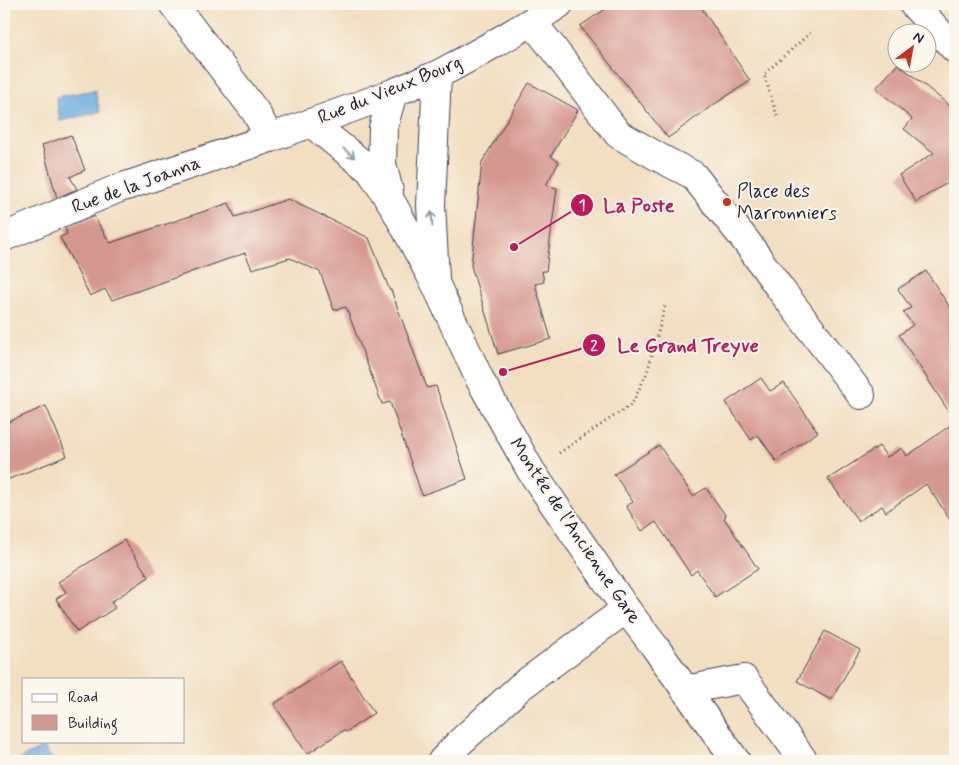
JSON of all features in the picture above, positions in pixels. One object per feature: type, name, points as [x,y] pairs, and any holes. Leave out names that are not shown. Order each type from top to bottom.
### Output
[{"type":"street","points":[[173,4],[255,111],[270,138]]},
{"type":"street","name":"Rue du Vieux Bourg","points":[[270,138],[437,75],[532,22],[559,4]]},
{"type":"street","points":[[913,4],[955,49]]},
{"type":"street","points":[[532,22],[618,134],[693,175],[746,241],[860,395]]},
{"type":"street","name":"Montée de l'Ancienne Gare","points":[[436,285],[431,205],[437,75]]},
{"type":"street","name":"Montée de l'Ancienne Gare","points":[[393,93],[383,128],[382,164],[393,205]]},
{"type":"street","name":"Montée de l'Ancienne Gare","points":[[311,122],[370,170],[393,205],[436,285],[480,380],[531,471],[626,609],[736,761]]},
{"type":"street","name":"Rue de la Joanna","points":[[4,237],[117,189],[270,138]]},
{"type":"street","points":[[442,761],[520,687],[626,609]]},
{"type":"street","points":[[685,690],[744,679],[804,761]]},
{"type":"path","points":[[777,116],[764,74],[810,33]]},
{"type":"path","points":[[531,471],[632,404],[647,373],[666,303]]},
{"type":"water","points":[[95,90],[100,112],[60,121],[56,97]]},
{"type":"water","points":[[44,747],[53,761],[19,761],[23,757]]},
{"type":"building","points":[[613,4],[699,4],[750,81],[668,138],[580,26]]},
{"type":"building","points":[[891,72],[908,72],[955,110],[955,178],[916,202],[899,175],[934,153],[904,129],[912,119],[876,88]]},
{"type":"building","points":[[529,83],[578,110],[551,156],[559,162],[546,185],[557,188],[546,271],[542,271],[544,282],[535,284],[551,339],[498,354],[471,266],[482,162]]},
{"type":"building","points":[[71,135],[85,170],[70,177],[77,189],[57,198],[42,145]]},
{"type":"building","points":[[288,199],[369,238],[391,290],[427,388],[436,386],[467,479],[422,495],[390,402],[382,404],[346,307],[334,310],[320,272],[290,258],[252,269],[245,253],[112,300],[105,289],[90,296],[60,237],[67,234],[65,228],[94,216],[110,243],[229,203],[235,217]]},
{"type":"building","points":[[926,271],[955,315],[955,421],[899,335],[913,325],[903,312],[911,308],[898,289]]},
{"type":"building","points":[[761,378],[770,391],[784,383],[818,432],[776,461],[758,435],[751,440],[726,402]]},
{"type":"building","points":[[46,406],[67,456],[4,481],[4,424]]},
{"type":"building","points":[[955,422],[955,527],[926,484],[886,512],[882,506],[858,521],[828,479],[879,446],[887,457],[902,448],[907,456]]},
{"type":"building","points":[[659,445],[693,496],[706,488],[726,516],[724,518],[758,569],[715,597],[697,570],[691,575],[656,522],[642,531],[626,506],[633,502],[614,474]]},
{"type":"building","points":[[124,540],[149,577],[111,602],[115,608],[77,632],[56,599],[66,592],[58,582]]},
{"type":"building","points":[[825,631],[860,650],[831,700],[797,681]]},
{"type":"building","points":[[341,661],[374,713],[346,732],[344,730],[307,754],[274,704]]},
{"type":"place","name":"Place des Marronniers","points":[[727,202]]},
{"type":"place","name":"La Poste","points":[[514,247]]},
{"type":"place","name":"Le Grand Treyve","points":[[503,372]]}]
